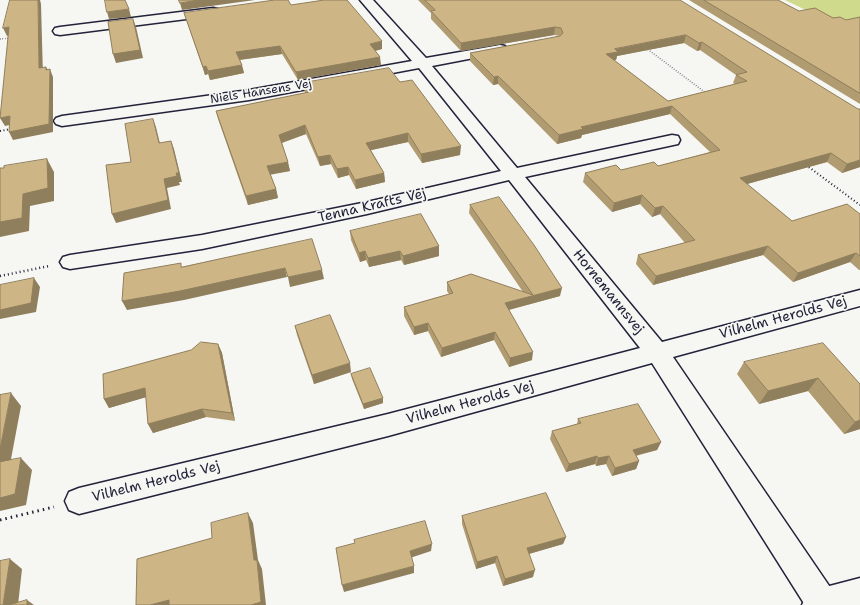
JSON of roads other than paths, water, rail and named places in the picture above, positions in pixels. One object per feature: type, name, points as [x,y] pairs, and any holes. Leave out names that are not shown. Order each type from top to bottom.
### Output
[{"type":"street","name":"Hornemannsvej","points":[[366,0],[422,63],[657,352],[820,604]]},
{"type":"street","points":[[60,30],[229,10]]},
{"type":"street","name":"Niels Hansens Vej","points":[[62,121],[249,95],[515,47]]},
{"type":"street","name":"Tenna Krafts Vej","points":[[70,262],[202,242],[367,208],[513,174],[672,140]]},
{"type":"street","name":"Vilhelm Herolds Vej","points":[[79,501],[388,425],[859,298]]},
{"type":"street","points":[[820,604],[860,594]]}]
